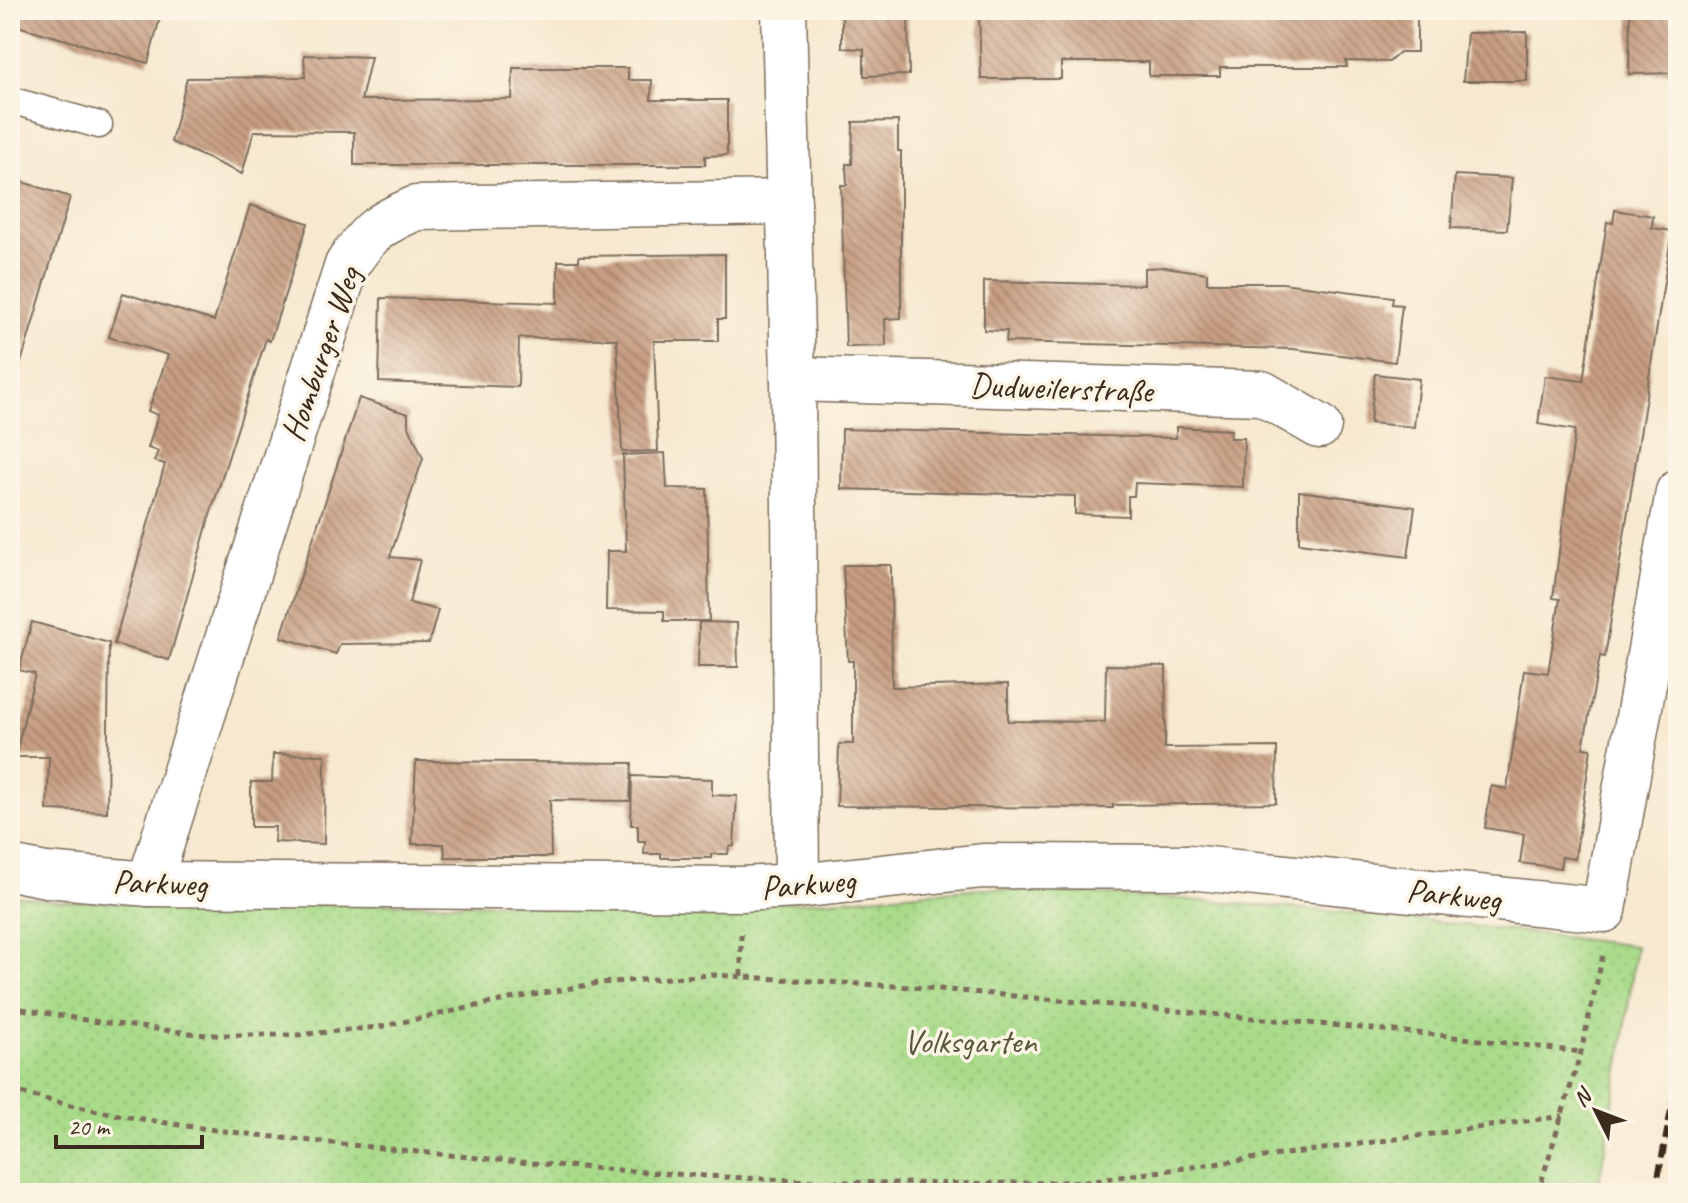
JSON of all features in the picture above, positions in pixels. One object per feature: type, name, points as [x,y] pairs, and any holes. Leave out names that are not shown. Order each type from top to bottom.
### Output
[{"type":"street","points":[[784,10],[793,379],[797,886]]},
{"type":"street","name":"Homburger Weg","points":[[149,884],[347,265],[363,241],[381,224],[416,208],[789,202]]},
{"type":"street","name":"Dudweilerstraße","points":[[793,379],[1262,393],[1319,426]]},
{"type":"street","points":[[1604,910],[1678,492]]},
{"type":"street","name":"Parkweg","points":[[10,868],[46,875],[149,884],[725,889],[797,886],[983,866],[1189,867],[1604,910]]},
{"type":"lane","points":[[10,100],[99,125]]},
{"type":"path","points":[[1538,1193],[1581,1052],[1606,942],[1604,910]]},
{"type":"path","points":[[10,1007],[91,1021],[206,1035],[297,1035],[379,1027],[599,983],[713,975],[927,988],[1438,1035],[1581,1052]]},
{"type":"path","points":[[10,1090],[92,1111],[259,1135],[540,1165],[707,1177],[829,1181],[1090,1181],[1563,1116]]},
{"type":"green space","name":"Volksgarten","points":[[984,888],[1181,899],[1399,917],[1636,946],[1622,1052],[1597,1193],[10,1193],[10,895],[57,901],[151,904],[791,903]]},
{"type":"building","points":[[10,10],[162,10],[148,63],[10,24]]},
{"type":"building","points":[[842,10],[908,10],[909,75],[864,76],[864,49],[842,48]]},
{"type":"building","points":[[979,10],[1272,10],[1272,18],[1347,19],[1347,10],[1417,10],[1417,52],[1400,52],[1389,62],[1346,61],[1347,67],[1220,67],[1220,76],[1149,76],[1149,62],[1061,62],[1061,79],[981,79]]},
{"type":"building","points":[[1630,10],[1671,10],[1671,18],[1678,17],[1678,73],[1629,74]]},
{"type":"building","points":[[1527,32],[1527,81],[1463,81],[1467,33]]},
{"type":"building","points":[[304,55],[371,57],[361,100],[512,99],[513,68],[628,68],[628,80],[652,80],[651,100],[727,100],[727,155],[705,156],[705,165],[354,165],[354,132],[254,131],[242,174],[171,142],[187,78],[305,77]]},
{"type":"building","points":[[898,121],[898,151],[901,151],[901,318],[885,319],[886,346],[846,347],[841,185],[847,185],[846,164],[852,164],[853,122]]},
{"type":"building","points":[[1455,175],[1512,178],[1507,230],[1451,228]]},
{"type":"building","points":[[10,178],[70,197],[20,366],[10,365]]},
{"type":"building","points":[[250,205],[308,223],[270,341],[266,339],[210,515],[169,660],[114,644],[165,464],[154,461],[158,451],[148,448],[158,415],[148,411],[168,355],[109,337],[123,293],[214,321]]},
{"type":"building","points":[[1615,210],[1653,216],[1652,228],[1672,231],[1605,657],[1600,656],[1583,748],[1591,749],[1575,859],[1562,857],[1560,868],[1520,863],[1524,834],[1485,828],[1491,786],[1507,789],[1524,670],[1548,673],[1560,599],[1553,598],[1575,430],[1538,424],[1545,376],[1583,381],[1607,222],[1613,223]]},
{"type":"building","points":[[725,254],[725,319],[718,319],[718,341],[654,341],[658,451],[622,452],[617,339],[519,338],[518,387],[379,382],[381,298],[558,303],[558,261],[579,261],[579,256]]},
{"type":"building","points":[[1165,267],[1207,273],[1207,283],[1282,283],[1393,297],[1392,304],[1402,305],[1395,362],[1293,349],[1006,342],[1007,331],[984,330],[984,281],[1144,285],[1144,268]]},
{"type":"building","points":[[1375,374],[1419,379],[1414,427],[1370,423]]},
{"type":"building","points":[[359,398],[408,414],[408,424],[423,458],[390,557],[420,560],[409,603],[438,610],[429,643],[340,644],[336,654],[281,637]]},
{"type":"building","points":[[1176,427],[1231,430],[1230,438],[1244,438],[1243,487],[1135,483],[1134,496],[1128,496],[1128,516],[1075,514],[1075,496],[841,489],[842,429],[1176,438]]},
{"type":"building","points":[[665,453],[667,488],[707,489],[709,621],[664,621],[664,611],[606,610],[607,551],[626,551],[623,455]]},
{"type":"building","points":[[1299,491],[1415,507],[1408,557],[1299,543]]},
{"type":"building","points":[[843,565],[891,565],[892,687],[1008,684],[1008,721],[1105,722],[1106,665],[1166,666],[1165,748],[1277,747],[1276,803],[1113,805],[1113,808],[837,806],[839,744],[853,744],[853,661],[848,661]]},
{"type":"building","points":[[32,622],[109,643],[107,812],[47,810],[49,757],[15,757],[35,674],[19,670]]},
{"type":"building","points":[[699,622],[737,623],[738,667],[698,667]]},
{"type":"building","points":[[273,754],[325,755],[324,844],[274,842],[275,827],[251,827],[251,782],[272,782]]},
{"type":"building","points":[[416,761],[632,763],[630,801],[550,800],[551,857],[445,857],[444,844],[412,844]]},
{"type":"building","points":[[632,776],[712,779],[712,795],[737,796],[734,846],[729,847],[728,854],[711,854],[711,858],[661,858],[661,854],[644,854],[645,841],[638,841],[638,825],[631,825]]},
{"type":"railway","points":[[1655,1193],[1678,1074]]}]
